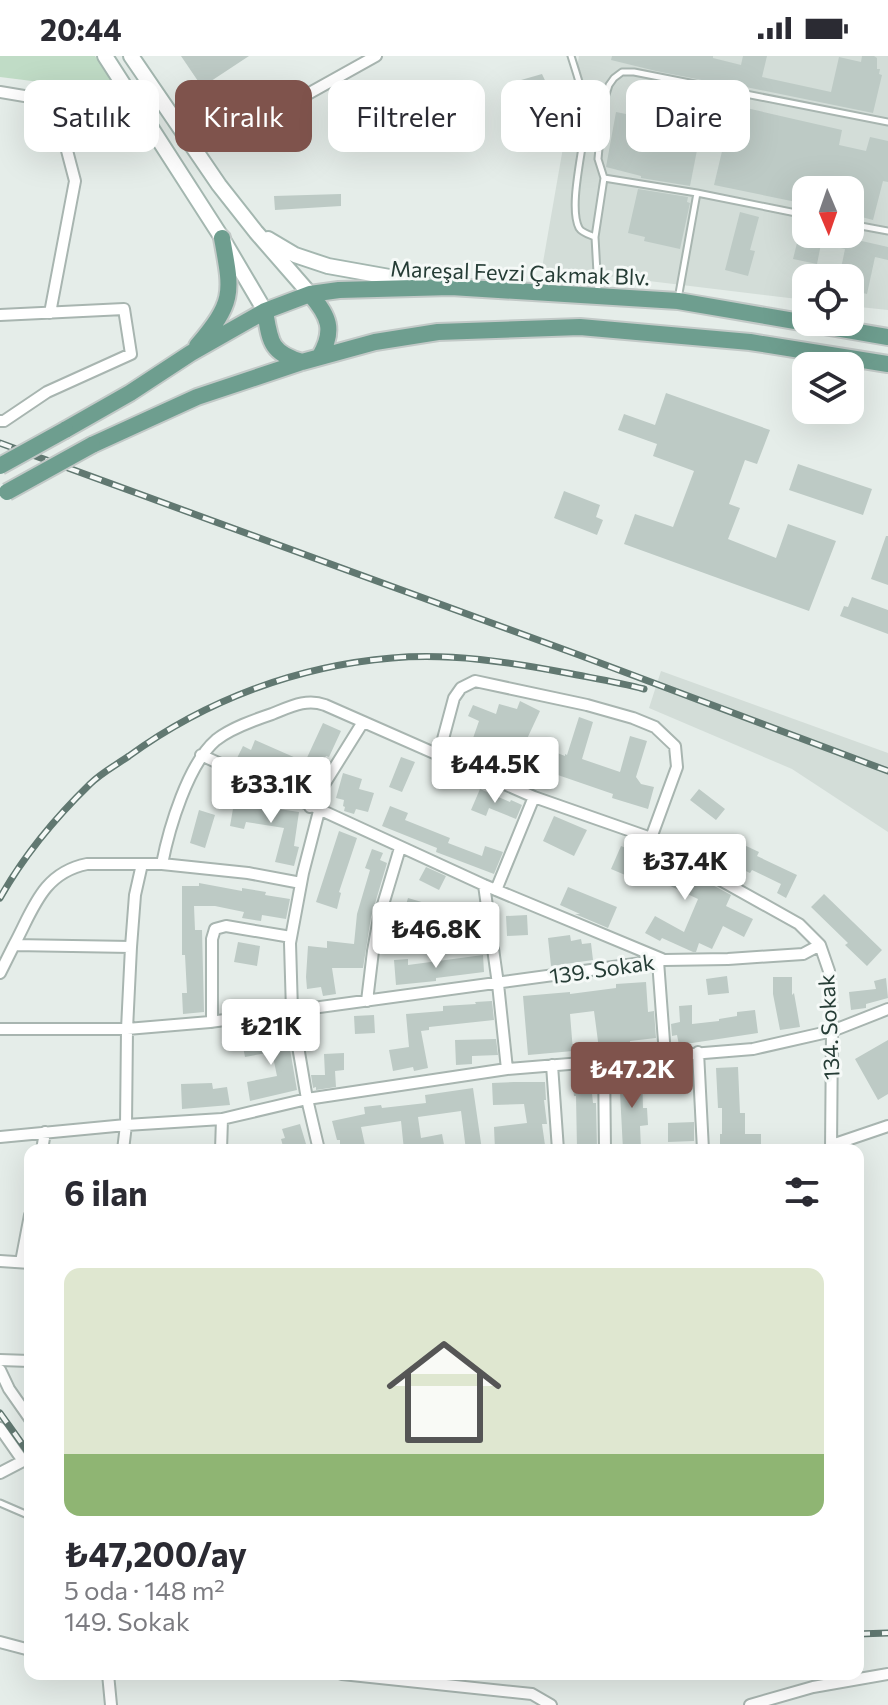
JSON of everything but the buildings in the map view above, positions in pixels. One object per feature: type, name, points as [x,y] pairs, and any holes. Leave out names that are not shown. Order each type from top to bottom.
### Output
[{"type":"main road","points":[[105,56],[121,80]]},
{"type":"main road","points":[[131,56],[219,185],[321,308],[329,331],[320,356]]},
{"type":"main road","points":[[159,140],[265,311],[274,347],[285,357],[302,362]]},
{"type":"main road","points":[[256,232],[295,255],[328,266],[451,287]]},
{"type":"main road","points":[[191,353],[217,322],[229,295],[222,238]]},
{"type":"main road","name":"Mareşal Fevzi Çakmak Blv.","points":[[0,466],[130,393],[191,353],[265,311],[310,294],[339,290],[451,287],[678,301],[888,337]]},
{"type":"main road","points":[[4,494],[92,445],[197,397],[320,356],[375,342],[438,332],[580,327],[750,342],[888,364]]},
{"type":"street","points":[[312,92],[376,56]]},
{"type":"street","points":[[0,92],[24,96]]},
{"type":"street","points":[[50,313],[75,181],[67,152]]},
{"type":"street","points":[[0,315],[124,309],[131,354],[47,392],[0,421]]},
{"type":"street","points":[[439,754],[454,698],[461,688],[475,681],[633,718],[655,727],[675,746],[677,767],[651,838]]},
{"type":"street","name":"134. Sokak","points":[[162,864],[174,820],[201,755],[218,738],[252,721],[306,701],[325,705],[534,797],[651,838],[799,924],[820,945],[829,971],[832,1144]]},
{"type":"street","points":[[318,1144],[292,1011],[291,937],[315,809],[363,722]]},
{"type":"street","points":[[201,755],[400,848],[661,960],[665,1055]]},
{"type":"street","points":[[496,890],[534,797]]},
{"type":"street","points":[[367,1001],[379,918],[400,848]]},
{"type":"street","points":[[124,1144],[131,947],[135,895],[142,864]]},
{"type":"street","points":[[0,973],[45,887],[58,875],[76,866],[162,864],[248,873],[301,883]]},
{"type":"street","points":[[484,885],[507,1069]]},
{"type":"street","points":[[212,1022],[212,939],[215,929],[226,926],[291,937]]},
{"type":"street","points":[[14,945],[131,947]]},
{"type":"street","name":"139. Sokak","points":[[0,1029],[127,1029],[212,1022],[661,960],[803,954],[820,945]]},
{"type":"street","points":[[0,1137],[222,1119],[307,1099],[507,1069],[753,1049],[832,1031],[888,1009]]},
{"type":"street","points":[[698,1052],[703,1144]]},
{"type":"street","points":[[604,1060],[605,1144]]},
{"type":"street","points":[[552,1065],[558,1144]]},
{"type":"street","points":[[221,1144],[222,1119]]},
{"type":"street","points":[[840,1144],[888,1126]]},
{"type":"street","points":[[43,1144],[45,1132]]},
{"type":"street","points":[[0,1261],[24,1263]]},
{"type":"street","points":[[0,1360],[24,1361]]},
{"type":"street","points":[[0,1370],[24,1410]]},
{"type":"street","points":[[0,1428],[24,1461]]},
{"type":"street","points":[[0,1473],[24,1465]]},
{"type":"street","points":[[0,1642],[24,1648]]},
{"type":"street","points":[[864,1678],[888,1674]]},
{"type":"street","points":[[109,1680],[111,1705]]},
{"type":"street","points":[[399,1680],[532,1694],[551,1705]]},
{"type":"street","points":[[750,1705],[813,1687],[853,1680]]},
{"type":"lane","points":[[571,56],[582,90],[585,122],[575,198],[579,228],[595,237]]},
{"type":"lane","points":[[599,296],[595,237],[604,178],[598,159],[603,104],[609,85],[622,72],[888,122]]},
{"type":"lane","points":[[604,178],[792,212]]},
{"type":"lane","points":[[678,301],[697,193]]},
{"type":"lane","points":[[864,227],[888,231]]},
{"type":"lane","points":[[0,1503],[24,1513]]},
{"type":"shaded area","points":[[579,56],[888,56],[888,310],[864,307],[864,264],[792,264],[792,298],[542,268],[562,152],[610,152],[610,80],[575,80]]},
{"type":"shaded area","points":[[661,671],[888,753],[888,832],[792,769],[649,708]]},
{"type":"green space","points":[[0,56],[95,56],[112,80],[24,80],[0,77]]},
{"type":"railway","points":[[0,443],[888,771]]},
{"type":"railway","points":[[0,898],[40,838],[99,776],[189,718],[221,702],[287,678],[357,662],[436,657],[523,665],[644,689]]},
{"type":"railway","points":[[0,1413],[24,1447]]},
{"type":"railway","points":[[864,1634],[888,1633]]}]
